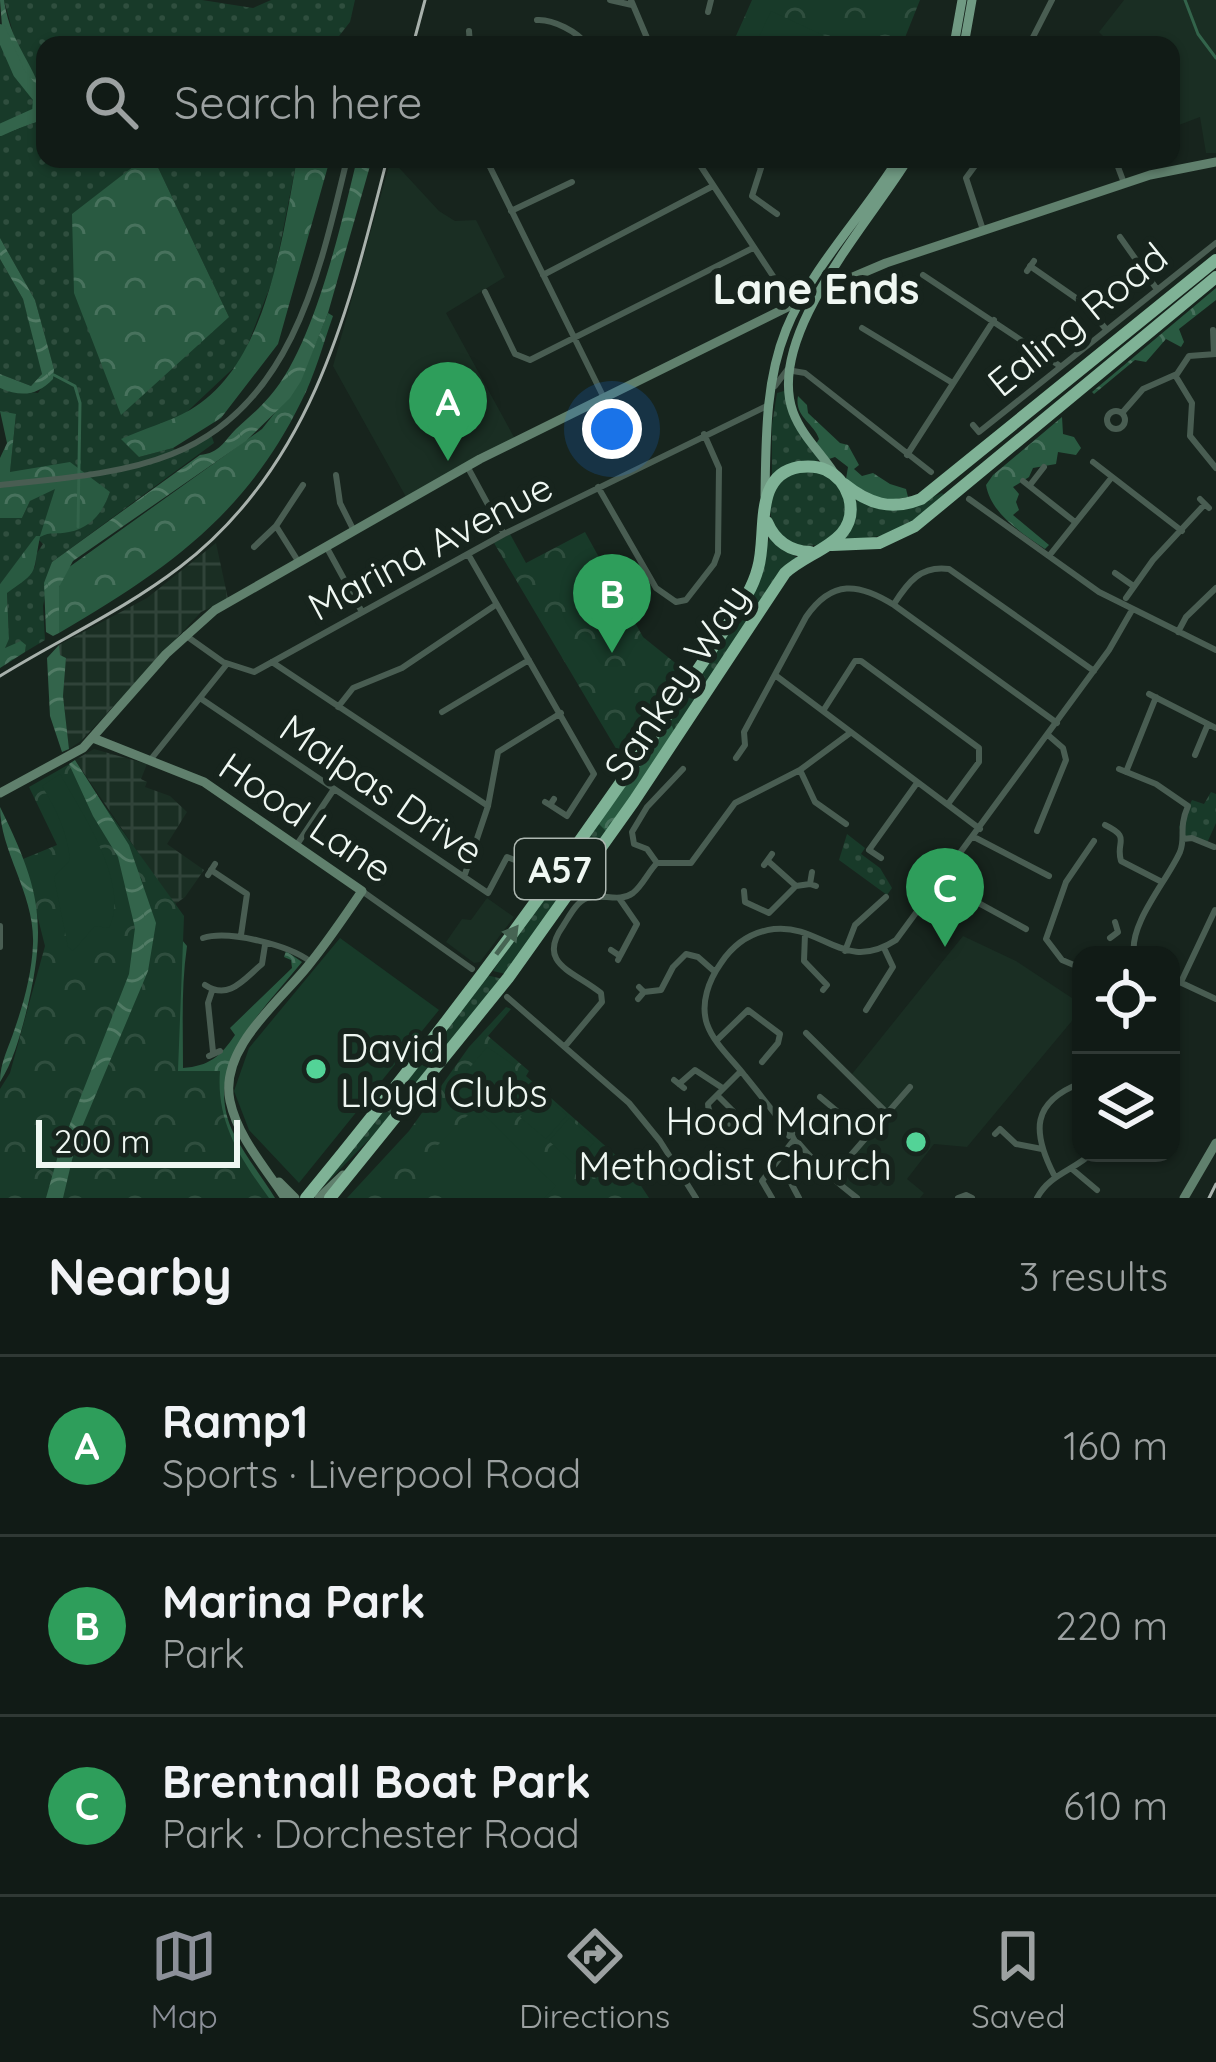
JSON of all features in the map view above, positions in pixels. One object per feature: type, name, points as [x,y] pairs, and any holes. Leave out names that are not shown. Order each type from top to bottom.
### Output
[{"type":"highway","points":[[1216,263],[921,499],[897,506],[867,500],[815,466],[790,470],[770,487],[765,506],[771,533],[805,552],[893,539],[963,495],[1216,277]]},
{"type":"highway","points":[[824,548],[848,524],[849,499],[838,478]]},
{"type":"highway","points":[[944,482],[963,495]]},
{"type":"highway","name":"Sankey Way","points":[[306,1198],[528,912],[721,634],[758,570],[765,506]]},
{"type":"highway","name":"Sankey Way","points":[[330,1198],[523,957],[634,801],[784,573],[824,548]]},
{"type":"main road","points":[[963,36],[967,0]]},
{"type":"main road","points":[[838,478],[798,424],[789,400],[790,369],[796,343],[820,291],[893,168]]},
{"type":"main road","points":[[765,506],[769,404],[796,303],[902,168]]},
{"type":"street","points":[[610,0],[631,3],[646,36]]},
{"type":"street","points":[[708,14],[711,0]]},
{"type":"street","points":[[1034,36],[1052,0]]},
{"type":"street","points":[[536,20],[577,36]]},
{"type":"street","points":[[469,32],[469,36]]},
{"type":"street","points":[[0,793],[93,738],[185,635],[239,593],[467,466],[820,291],[903,257],[1124,183],[1216,163]]},
{"type":"street","points":[[0,485],[140,464],[177,452],[234,416],[262,388],[305,308],[344,168]]},
{"type":"street","points":[[490,168],[604,399]]},
{"type":"street","points":[[702,168],[753,248],[796,303]]},
{"type":"street","points":[[761,168],[752,196],[778,214]]},
{"type":"street","points":[[973,168],[965,178],[983,230]]},
{"type":"street","points":[[1118,168],[1124,183]]},
{"type":"street","points":[[511,211],[572,182]]},
{"type":"street","points":[[543,275],[713,186]]},
{"type":"street","points":[[1120,241],[1157,290]]},
{"type":"street","name":"Ealing Road","points":[[973,425],[979,432],[1216,243]]},
{"type":"street","points":[[485,292],[520,359],[530,360],[753,248]]},
{"type":"street","points":[[1030,266],[1086,305],[1106,329]]},
{"type":"street","points":[[926,278],[1060,366]]},
{"type":"street","points":[[767,318],[783,325],[784,334]]},
{"type":"street","points":[[908,455],[994,320]]},
{"type":"street","points":[[862,328],[952,383]]},
{"type":"street","points":[[1121,413],[1143,389],[1174,375],[1189,356],[1215,354],[1212,330]]},
{"type":"street","points":[[769,404],[780,376],[790,369],[802,372],[931,472]]},
{"type":"street","points":[[1174,375],[1192,403],[1190,436],[1216,468]]},
{"type":"street","points":[[789,384],[798,378],[811,379]]},
{"type":"street","name":"Marina Avenue","points":[[227,664],[254,672],[504,534],[769,404]]},
{"type":"street","points":[[598,487],[656,588],[676,602],[686,600],[718,553],[718,468],[704,434]]},
{"type":"street","points":[[1093,462],[1182,531]]},
{"type":"street","points":[[467,466],[504,534]]},
{"type":"street","points":[[1044,467],[1026,483],[1075,522]]},
{"type":"street","points":[[336,475],[340,503],[353,530]]},
{"type":"street","points":[[1049,556],[1112,477]]},
{"type":"street","points":[[254,547],[276,526],[303,484]]},
{"type":"street","points":[[963,495],[1132,610],[1216,650]]},
{"type":"street","points":[[977,504],[983,495]]},
{"type":"street","points":[[1126,598],[1204,504]]},
{"type":"street","points":[[276,526],[298,561]]},
{"type":"street","points":[[325,545],[362,612]]},
{"type":"street","points":[[468,554],[594,774],[567,816],[550,802]]},
{"type":"street","points":[[894,605],[916,575],[931,568],[949,569],[1094,671]]},
{"type":"street","points":[[1115,573],[1132,586]]},
{"type":"street","points":[[736,758],[745,745],[744,732],[806,617],[832,592],[851,587],[870,590],[894,605],[1057,723]]},
{"type":"street","points":[[1178,632],[1186,617],[1216,588]]},
{"type":"street","points":[[338,706],[353,688],[402,668],[495,606]]},
{"type":"street","points":[[857,1198],[791,1138],[716,1041],[705,1012],[715,972],[739,943],[771,929],[865,953],[902,936],[1094,671],[1132,610]]},
{"type":"street","points":[[150,760],[227,664],[185,635]]},
{"type":"street","points":[[442,712],[529,660]]},
{"type":"street","points":[[824,711],[855,661],[861,661],[979,748],[979,762],[948,805]]},
{"type":"street","points":[[272,662],[488,806]]},
{"type":"street","points":[[775,675],[980,829]]},
{"type":"street","points":[[1134,946],[1133,934],[1177,858],[1183,839],[1179,827],[1190,803],[1122,771],[1153,696],[1212,726],[1196,751],[1186,744]]},
{"type":"street","name":"Malpas Drive","points":[[200,698],[488,893],[507,857],[520,862]]},
{"type":"street","points":[[464,877],[488,806],[498,752],[561,713]]},
{"type":"street","points":[[657,863],[692,863],[735,803],[800,770],[850,733]]},
{"type":"street","points":[[1036,825],[1066,760],[1060,745],[1048,735]]},
{"type":"street","name":"Hood Lane","points":[[93,738],[204,782],[472,969]]},
{"type":"street","points":[[657,863],[647,849],[634,844],[632,832],[647,807],[683,769]]},
{"type":"street","points":[[800,770],[815,802],[846,823]]},
{"type":"street","points":[[881,858],[869,850],[917,783]]},
{"type":"street","points":[[296,846],[334,789]]},
{"type":"street","points":[[1105,825],[1128,843],[1119,854],[1121,861],[1160,881]]},
{"type":"street","points":[[974,838],[1049,875]]},
{"type":"street","points":[[1183,839],[1210,841]]},
{"type":"street","points":[[1072,964],[1043,939],[1066,882],[1094,841]]},
{"type":"street","points":[[1089,853],[1098,861]]},
{"type":"street","points":[[768,860],[796,886]]},
{"type":"street","points":[[566,1045],[600,1007],[602,998],[555,960],[551,945],[584,899],[619,898],[633,892],[657,863]]},
{"type":"street","points":[[1027,876],[1032,867]]},
{"type":"street","points":[[211,869],[247,894],[240,936]]},
{"type":"street","points":[[769,913],[796,886],[813,885],[812,872]]},
{"type":"street","points":[[942,883],[1026,929]]},
{"type":"street","points":[[744,890],[745,902],[769,913]]},
{"type":"street","points":[[285,1198],[237,1124],[230,1077],[250,1034],[311,962],[362,891]]},
{"type":"street","points":[[845,951],[855,925],[886,897]]},
{"type":"street","points":[[611,950],[619,958],[637,924],[619,898]]},
{"type":"street","points":[[1005,918],[1010,909]]},
{"type":"street","points":[[1213,909],[1181,982],[1216,999]]},
{"type":"street","points":[[769,913],[771,929]]},
{"type":"street","points":[[1115,922],[1118,932]]},
{"type":"street","points":[[0,926],[0,947]]},
{"type":"street","points":[[1110,938],[1118,932],[1133,934]]},
{"type":"street","points":[[805,934],[804,961],[827,985],[823,990]]},
{"type":"street","points":[[202,939],[240,936],[290,947],[311,962]]},
{"type":"street","points":[[214,1053],[208,1022],[209,987],[233,988],[259,968],[265,945]]},
{"type":"street","points":[[866,1010],[893,967],[884,948]]},
{"type":"street","points":[[640,992],[661,990],[667,969],[691,953],[715,972]]},
{"type":"street","points":[[507,997],[640,1115],[696,1198]]},
{"type":"street","points":[[716,1041],[748,1010],[780,1034],[762,1062]]},
{"type":"street","points":[[806,1034],[886,1112]]},
{"type":"street","points":[[679,1084],[695,1070],[722,1087]]},
{"type":"street","points":[[718,1097],[736,1114],[729,1126],[720,1124],[708,1110],[710,1101],[741,1070]]},
{"type":"street","points":[[831,1178],[910,1087]]},
{"type":"street","points":[[1054,1175],[1042,1149],[1039,1125],[1047,1105],[1072,1087]]},
{"type":"street","points":[[772,1198],[762,1181],[791,1138],[804,1122],[838,1112],[820,1097]]},
{"type":"street","points":[[995,1135],[1000,1129],[1016,1144],[1042,1149]]},
{"type":"street","points":[[1184,1198],[1215,1145]]},
{"type":"street","name":"A57","points":[[319,1198],[364,1154]]},
{"type":"street","points":[[1037,1198],[1054,1175],[1081,1162]]},
{"type":"street","points":[[1072,1169],[1099,1190]]},
{"type":"street","points":[[771,1172],[790,1184],[799,1198]]},
{"type":"street","points":[[274,1179],[295,1198]]},
{"type":"street","points":[[958,1198],[972,1198]]},
{"type":"shaded area","points":[[1124,0],[1216,0],[1216,153],[1206,153],[1200,117],[1180,125],[1180,36],[1103,36],[1099,32]]},
{"type":"shaded area","points":[[388,168],[399,168],[439,211],[455,221],[476,220],[505,277],[446,313],[515,439],[406,497],[333,366]]},
{"type":"shaded area","points":[[216,543],[228,599],[201,612],[69,749],[63,696],[66,659],[59,655],[59,645],[147,598]]},
{"type":"shaded area","points":[[94,749],[147,764],[141,779],[147,782],[145,787],[170,796],[187,812],[167,844],[204,870],[174,905],[75,760]]},
{"type":"shaded area","points":[[487,898],[514,917],[480,962],[474,963],[446,942],[462,919],[471,920]]},
{"type":"shaded area","points":[[963,936],[1016,961],[1072,998],[1072,1021],[967,1147],[934,1144],[907,1179],[924,1193],[920,1198],[857,1198],[832,1175],[887,1109],[852,1074]]},
{"type":"green space","points":[[4,0],[202,0],[253,8],[271,0],[355,0],[350,22],[339,36],[36,36],[36,79],[18,51]]},
{"type":"green space","points":[[752,0],[920,0],[906,36],[736,36]]},
{"type":"green space","points":[[771,11],[825,36],[759,36]]},
{"type":"green space","points":[[0,37],[32,90],[36,114],[0,126]]},
{"type":"green space","points":[[36,122],[36,168],[132,168],[72,215],[229,317],[158,168],[295,168],[274,276],[242,360],[139,457],[173,448],[178,452],[211,434],[214,443],[52,562],[43,606],[45,640],[25,652],[26,645],[4,648],[9,639],[7,592],[35,567],[43,544],[36,537],[0,584],[0,518],[22,518],[30,501],[56,487],[47,532],[69,528],[93,518],[110,492],[10,472],[16,415],[0,411],[0,388],[38,393],[54,369],[35,300],[0,238],[0,135]]},
{"type":"green space","points":[[131,168],[158,168],[229,317],[121,415],[74,293],[72,214]]},
{"type":"green space","points":[[295,168],[327,168],[278,344],[221,418],[173,448],[139,457],[121,439],[190,410],[216,390],[237,363],[254,332],[277,262]]},
{"type":"green space","points":[[0,259],[23,299],[41,365],[42,374],[31,386],[0,374]]},
{"type":"green space","points":[[1216,288],[1216,300],[1179,329],[1181,347],[1166,339],[1146,362],[1135,360],[1092,392]]},
{"type":"green space","points":[[328,313],[333,316],[306,392],[279,442],[228,509],[167,563],[59,633],[59,587],[65,570],[262,429],[300,381]]},
{"type":"green space","points":[[784,391],[794,424],[819,460],[772,478],[772,425],[777,393]]},
{"type":"green space","points":[[798,396],[808,413],[848,445],[859,465],[854,469],[862,476],[873,473],[906,489],[908,497],[884,501],[850,483],[848,467],[835,457],[829,459],[816,444],[819,439],[799,409]]},
{"type":"green space","points":[[0,411],[16,414],[10,472],[70,462],[110,492],[100,512],[84,527],[40,537],[33,571],[7,593],[9,639],[5,648],[21,641],[25,652],[0,668],[0,584],[40,536],[55,489],[30,501],[22,518],[0,518],[0,458],[7,443]]},
{"type":"green space","points":[[1062,417],[1063,434],[1074,437],[1081,448],[1076,455],[1058,452],[1056,464],[1033,468],[1029,477],[1013,487],[1019,494],[1019,510],[1013,515],[1049,545],[1045,549],[1001,514],[986,485]]},
{"type":"green space","points":[[808,470],[835,481],[846,508],[835,535],[808,546],[781,535],[770,508],[781,481]]},
{"type":"green space","points":[[942,493],[945,496],[899,530],[844,539],[857,498],[917,504]]},
{"type":"green space","points":[[585,532],[643,637],[684,670],[624,762],[494,543],[510,534],[526,563]]},
{"type":"green space","points":[[770,537],[797,558],[506,974],[493,971],[743,607]]},
{"type":"green space","points":[[665,724],[675,733],[608,833],[597,822]]},
{"type":"green space","points":[[73,762],[184,916],[178,1071],[220,1071],[226,1123],[269,1198],[0,1198],[0,1089],[10,1073],[45,946],[23,859],[57,845],[29,787]]},
{"type":"green space","points":[[60,774],[101,849],[114,891],[109,928],[95,926],[73,951],[68,947],[54,877],[70,860],[69,850],[42,786]]},
{"type":"green space","points":[[1211,792],[1216,794],[1216,823],[1207,843],[1183,839],[1179,827],[1192,800],[1204,804]]},
{"type":"green space","points":[[847,834],[865,848],[861,854],[880,868],[892,888],[887,895],[839,860]]},
{"type":"green space","name":"David Lloyd Clubs","points":[[340,938],[439,1010],[299,1183],[249,1130],[234,1091],[249,1048]]},
{"type":"green space","points":[[182,940],[187,946],[183,1068],[207,1062],[224,1049],[235,1035],[230,1028],[292,968],[291,960],[284,957],[286,951],[302,962],[240,1041],[225,1085],[234,1134],[275,1198],[223,1198],[175,1093]]},
{"type":"green space","points":[[486,975],[503,979],[392,1116],[312,1198]]},
{"type":"green space","points":[[506,1007],[511,1009],[488,1036],[628,1166],[649,1198],[347,1198],[409,1131],[469,1047]]},
{"type":"green space","points":[[487,1047],[514,1065],[516,1072],[496,1096],[466,1072]]},
{"type":"green space","points":[[541,1093],[567,1115],[546,1139],[520,1117]]},
{"type":"green space","points":[[476,1107],[556,1186],[544,1198],[473,1198],[429,1154]]},
{"type":"green space","points":[[569,1118],[595,1141],[574,1164],[549,1141]]},
{"type":"water","points":[[0,0],[4,0],[13,34],[36,79],[36,96],[4,52]]},
{"type":"water","points":[[36,113],[36,122],[0,135],[0,126]]},
{"type":"water","points":[[355,168],[369,168],[328,313],[290,398],[246,441],[73,561],[59,587],[59,633],[46,632],[44,583],[52,562],[200,455],[217,449],[286,374],[313,316]]},
{"type":"water","points":[[0,238],[35,300],[54,369],[53,379],[28,393],[0,388],[0,374],[31,386],[42,374],[23,299],[0,259]]},
{"type":"water","points":[[59,645],[60,655],[66,658],[63,696],[69,749],[62,752],[50,716],[47,658]]},
{"type":"water","points":[[75,760],[129,845],[156,923],[148,971],[77,1139],[63,1198],[46,1198],[59,1152],[129,974],[135,928],[118,857],[69,764]]},
{"type":"water","points":[[0,807],[32,884],[38,930],[26,1013],[0,1082],[27,987],[33,944],[29,908],[5,840]]},
{"type":"waterway","points":[[1185,0],[1198,34],[1216,58]]},
{"type":"waterway","points":[[0,30],[19,73],[36,94]]},
{"type":"waterway","points":[[0,130],[36,114]]},
{"type":"waterway","points":[[54,375],[75,386],[80,403],[78,527]]},
{"type":"railway","points":[[415,36],[425,0]]},
{"type":"railway","points":[[0,676],[159,583],[225,527],[263,482],[293,434],[339,329],[385,168]]},
{"type":"railway","points":[[1209,1198],[1216,1184]]},
{"type":"place","name":"Ramp1","points":[[448,461]]},
{"type":"place","name":"Marina Park","points":[[612,653]]},
{"type":"place","name":"Brentnall Boat Park","points":[[945,947]]},
{"type":"place","name":"David Lloyd Clubs","points":[[316,1069]]},
{"type":"place","name":"Hood Manor Methodist Church","points":[[916,1142]]},
{"type":"district","name":"Lane Ends","points":[[816,288]]}]
